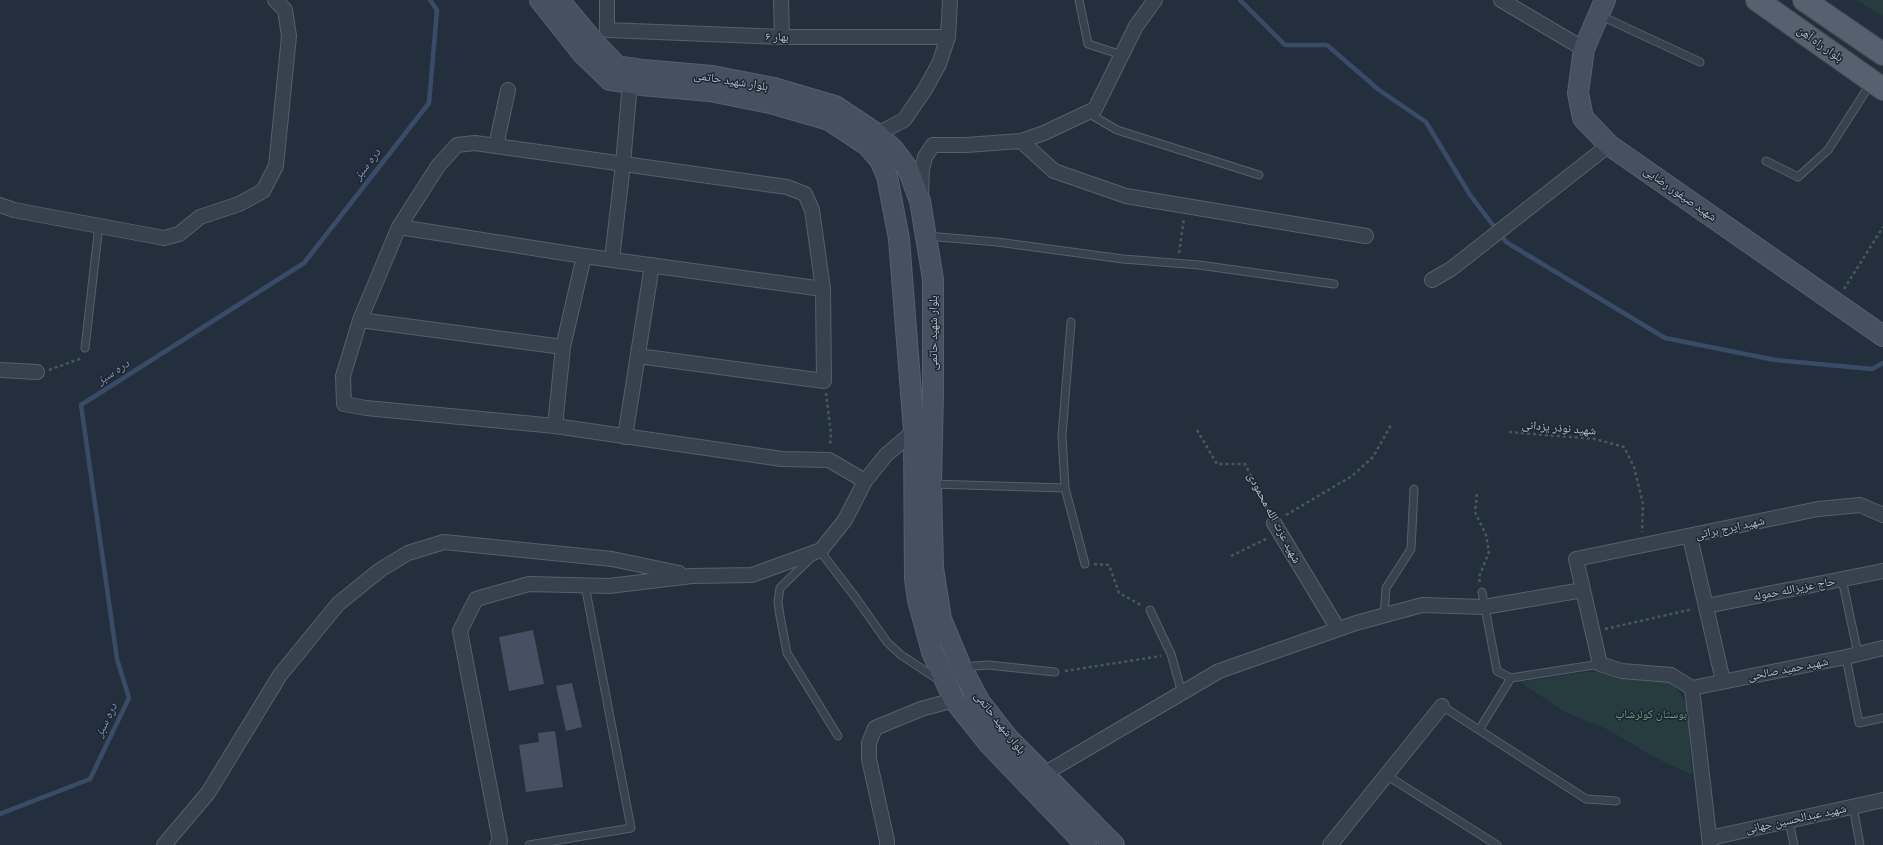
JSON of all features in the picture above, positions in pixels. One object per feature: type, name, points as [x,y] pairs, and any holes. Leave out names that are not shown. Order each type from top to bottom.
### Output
[{"type":"main road","name":"بلوار شهید حاتمی","points":[[540,0],[582,52],[610,80],[710,91],[770,103],[829,120],[867,145],[880,160],[887,176],[899,239],[931,484],[934,576],[941,619],[961,667],[979,701],[1008,738],[1035,779],[1086,845]]},
{"type":"main road","name":"بلوار شهید حاتمی","points":[[559,0],[600,36],[617,66],[643,70],[712,76],[774,88],[835,106],[878,134],[894,150],[908,169],[920,202],[933,279],[915,579],[918,600],[932,652],[951,693],[989,744],[1035,779],[1114,845]]},
{"type":"main road","name":"بلوار راه آهن","points":[[1758,0],[1878,85]]},
{"type":"main road","points":[[1804,0],[1883,54]]},
{"type":"main road","name":"شهید صیفور رضایی","points":[[1602,7],[1584,49],[1578,93],[1584,118],[1609,145],[1883,336]]},
{"type":"street","points":[[0,205],[14,210],[164,238],[179,234],[200,217],[239,204],[263,190],[276,166],[290,36],[286,10],[275,0]]},
{"type":"street","points":[[600,36],[607,0]]},
{"type":"street","points":[[781,0],[782,37]]},
{"type":"street","points":[[878,134],[904,120],[924,91],[939,64],[948,37],[950,0]]},
{"type":"street","points":[[920,202],[922,169],[925,157],[933,145],[1021,141],[1044,133],[1095,109],[1136,26],[1154,0]]},
{"type":"street","points":[[1501,0],[1584,49]]},
{"type":"street","name":"بهار ۶","points":[[600,36],[948,37]]},
{"type":"street","points":[[612,259],[623,164],[630,83]]},
{"type":"street","points":[[496,146],[508,90]]},
{"type":"street","points":[[1021,141],[1054,171],[1126,196],[1366,236]]},
{"type":"street","points":[[638,356],[824,381],[823,289],[812,210],[805,194],[787,187],[475,143],[457,145],[438,166],[399,227],[360,320],[343,376],[344,404],[366,408],[556,426],[782,459],[829,460],[866,481]]},
{"type":"street","points":[[1432,280],[1451,269],[1478,247],[1512,223],[1609,145]]},
{"type":"street","points":[[399,227],[584,256],[823,289]]},
{"type":"street","points":[[556,426],[563,347],[584,256]]},
{"type":"street","points":[[625,437],[652,265]]},
{"type":"street","points":[[360,320],[563,347]]},
{"type":"street","points":[[0,370],[37,372]]},
{"type":"street","points":[[501,844],[460,631],[476,599],[529,584],[609,586],[692,576],[752,575],[821,550],[844,520],[866,481],[886,455],[923,432]]},
{"type":"street","name":"شهید ایرج براتی","points":[[1583,590],[1576,559],[1690,537],[1818,509],[1860,505],[1883,515]]},
{"type":"street","name":"شهید عزت الله محمودی","points":[[1277,527],[1338,629]]},
{"type":"street","points":[[1690,537],[1723,681]]},
{"type":"street","points":[[164,845],[208,794],[280,675],[338,604],[380,570],[408,553],[444,542],[612,559],[692,576]]},
{"type":"street","name":"حاج عزیزالله حموله","points":[[1706,606],[1883,571]]},
{"type":"street","points":[[1035,779],[1219,671],[1338,629],[1422,605],[1484,607],[1583,590],[1600,664],[1622,670],[1670,675],[1692,688],[1710,841]]},
{"type":"street","name":"شهید حمید صالحی","points":[[1692,688],[1852,656],[1883,648]]},
{"type":"street","points":[[887,845],[869,759],[869,742],[875,728],[921,709],[951,693]]},
{"type":"street","points":[[1330,845],[1442,706]]},
{"type":"street","name":"شهید عبدالحسین جهانی","points":[[1710,841],[1789,821],[1883,800]]},
{"type":"lane","points":[[1078,0],[1088,44],[1122,55]]},
{"type":"lane","points":[[1602,7],[1700,62]]},
{"type":"lane","points":[[1766,161],[1798,177],[1828,150],[1878,85]]},
{"type":"lane","points":[[1088,113],[1116,130],[1259,175]]},
{"type":"lane","points":[[85,348],[99,225]]},
{"type":"lane","points":[[926,236],[997,242],[1123,259],[1178,263],[1334,284]]},
{"type":"lane","points":[[1071,322],[1062,436],[1065,488],[1085,564]]},
{"type":"lane","points":[[931,484],[1065,488]]},
{"type":"lane","points":[[1384,615],[1386,588],[1411,549],[1414,489]]},
{"type":"lane","points":[[838,736],[787,653],[778,602],[780,588],[821,550],[887,642],[901,655],[951,693]]},
{"type":"lane","points":[[1842,579],[1859,723],[1883,718]]},
{"type":"lane","points":[[529,845],[631,828],[586,585]]},
{"type":"lane","points":[[1482,592],[1497,671],[1511,678],[1600,664]]},
{"type":"lane","points":[[1150,610],[1171,654],[1182,693]]},
{"type":"lane","points":[[961,667],[988,665],[1055,672]]},
{"type":"lane","points":[[1479,730],[1511,678]]},
{"type":"lane","points":[[1442,706],[1586,799],[1616,801]]},
{"type":"lane","points":[[1386,775],[1497,845]]},
{"type":"lane","points":[[1853,806],[1860,845]]},
{"type":"lane","points":[[1789,821],[1794,845]]},
{"type":"path","points":[[1178,263],[1186,207]]},
{"type":"path","points":[[1835,303],[1883,227]]},
{"type":"path","points":[[37,372],[59,367],[82,358],[85,348]]},
{"type":"path","points":[[824,381],[831,434],[829,460]]},
{"type":"path","points":[[1231,556],[1352,476],[1373,457],[1392,423]]},
{"type":"path","name":"شهید عزت الله محمودی","points":[[1198,430],[1217,464],[1245,464],[1277,527]]},
{"type":"path","name":"شهید نوذر یزدانی","points":[[1509,432],[1594,439],[1624,447],[1634,467],[1643,504],[1642,546]]},
{"type":"path","points":[[1477,494],[1476,512],[1486,535],[1489,552],[1479,577],[1482,592]]},
{"type":"path","points":[[1085,564],[1109,564],[1119,593],[1150,610]]},
{"type":"path","points":[[1592,632],[1706,606]]},
{"type":"path","points":[[1055,672],[1171,654]]},
{"type":"green space","points":[[1856,0],[1883,0],[1883,16]]},
{"type":"green space","name":"بوستان کولرشاپ","points":[[1611,671],[1671,681],[1687,704],[1692,775],[1654,757],[1609,730],[1565,712],[1520,682],[1588,672]]},
{"type":"building","points":[[533,630],[544,684],[509,691],[499,637]]},
{"type":"building","points":[[572,683],[582,727],[566,731],[556,686]]},
{"type":"building","points":[[555,731],[563,787],[526,792],[519,745],[539,742],[538,733]]},
{"type":"waterway","name":"دره سبز","points":[[0,814],[90,779],[129,698],[117,659],[81,405],[304,263],[429,103],[437,10],[430,0]]},
{"type":"waterway","points":[[1240,0],[1285,45],[1327,45],[1379,90],[1426,122],[1470,195],[1506,242],[1665,338],[1775,360],[1872,369],[1883,363]]}]
